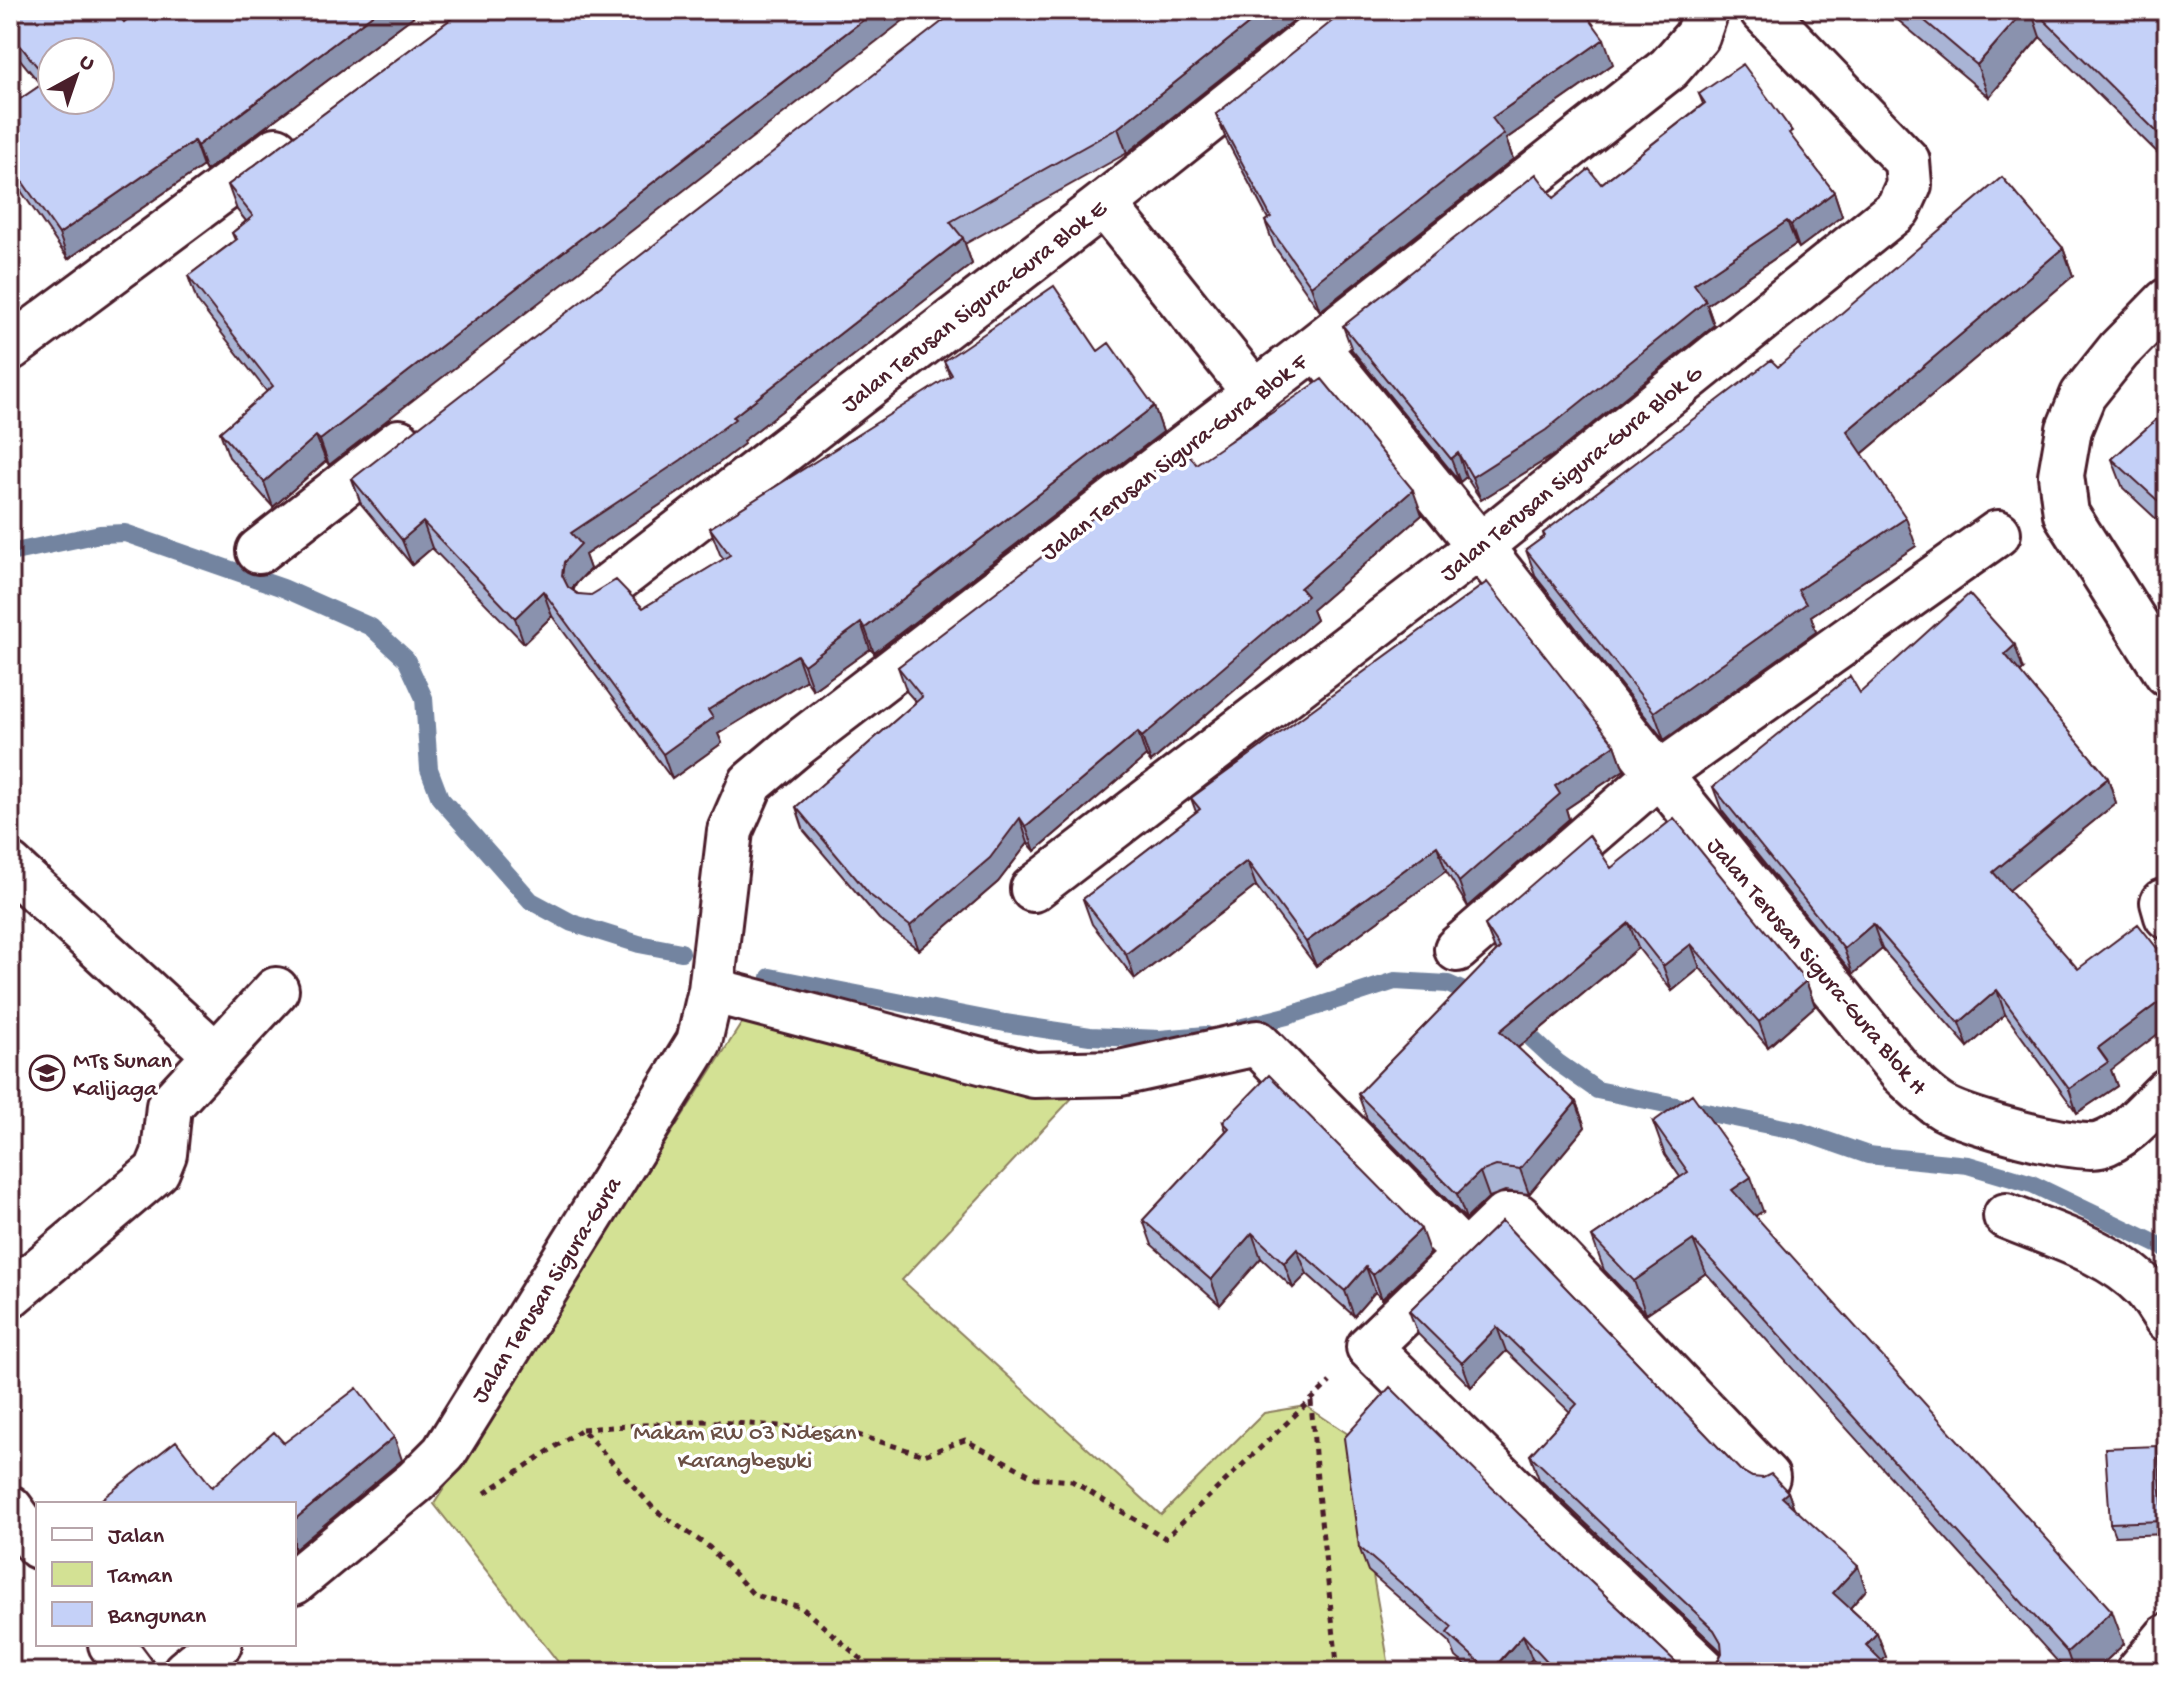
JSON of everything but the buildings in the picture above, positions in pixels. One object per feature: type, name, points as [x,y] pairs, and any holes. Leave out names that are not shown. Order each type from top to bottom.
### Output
[{"type":"street","name":"Jalan Terusan Sigura-Gura Blok E","points":[[596,596],[1104,204],[1347,10]]},
{"type":"street","name":"Jalan Terusan Sigura-Gura Blok F","points":[[717,943],[730,831],[751,783],[1316,346],[1669,68],[1697,36],[1706,10]]},
{"type":"street","name":"Jalan Terusan Sigura-Gura Blok G","points":[[1033,889],[1480,546],[1898,209],[1909,185],[1907,161],[1762,10]]},
{"type":"street","points":[[10,348],[313,123]]},
{"type":"street","points":[[1104,204],[1255,393]]},
{"type":"street","points":[[2167,301],[2119,350],[2083,395],[2069,429],[2061,475],[2066,514],[2167,673]]},
{"type":"street","points":[[1316,346],[1480,546],[1659,774]]},
{"type":"street","points":[[259,551],[434,416]]},
{"type":"street","points":[[1457,949],[1659,774],[1998,533]]},
{"type":"street","name":"Jalan Terusan Sigura-Gura Blok H","points":[[1659,774],[1901,1072],[1942,1107],[1966,1118],[2058,1141],[2097,1146],[2113,1139],[2167,1091]]},
{"type":"street","points":[[10,866],[216,1055]]},
{"type":"street","name":"Jalan Terusan Sigura-Gura","points":[[296,1580],[444,1453],[699,1042],[711,990],[717,943]]},
{"type":"street","points":[[10,1295],[157,1171],[164,1154],[169,1106],[276,990]]},
{"type":"street","points":[[711,990],[1034,1075],[1120,1073],[1257,1043],[1465,1254]]},
{"type":"street","points":[[1706,1672],[1369,1347],[1505,1216],[1518,1216],[1767,1477]]},
{"type":"street","points":[[2006,1216],[2092,1252],[2121,1268],[2146,1289],[2167,1319]]},
{"type":"street","points":[[10,1508],[36,1543]]},
{"type":"street","points":[[2138,1672],[2167,1637]]},
{"type":"street","points":[[112,1646],[132,1672]]},
{"type":"street","points":[[185,1672],[217,1646]]},
{"type":"path","points":[[427,1470],[461,1509],[582,1429],[703,1421],[841,1430],[924,1455],[965,1440],[1036,1478],[1072,1481],[1165,1538],[1369,1347]]},
{"type":"path","points":[[1311,1400],[1338,1672]]},
{"type":"path","points":[[582,1429],[655,1510],[709,1547],[754,1595],[801,1607],[876,1672]]},
{"type":"green space","name":"Makam RW 03 Ndesan Karangbesuki","points":[[745,1018],[1073,1097],[902,1280],[1161,1515],[1264,1413],[1306,1406],[1348,1434],[1390,1672],[566,1672],[434,1504]]},
{"type":"waterway","points":[[10,553],[100,534],[125,533],[283,588],[371,627],[406,659],[424,698],[429,769],[440,798],[531,901],[572,923],[639,944],[681,952]]},
{"type":"waterway","points":[[770,977],[1005,1023],[1090,1036],[1160,1039],[1206,1035]]},
{"type":"waterway","points":[[1243,1027],[1395,981],[1448,984],[1479,998]]},
{"type":"waterway","points":[[1513,1021],[1557,1062],[1597,1090],[1799,1131],[1868,1155],[1968,1165],[2032,1184],[2167,1249]]},
{"type":"place","name":"MTs Sunan Kalijaga","points":[[47,1073]]}]
